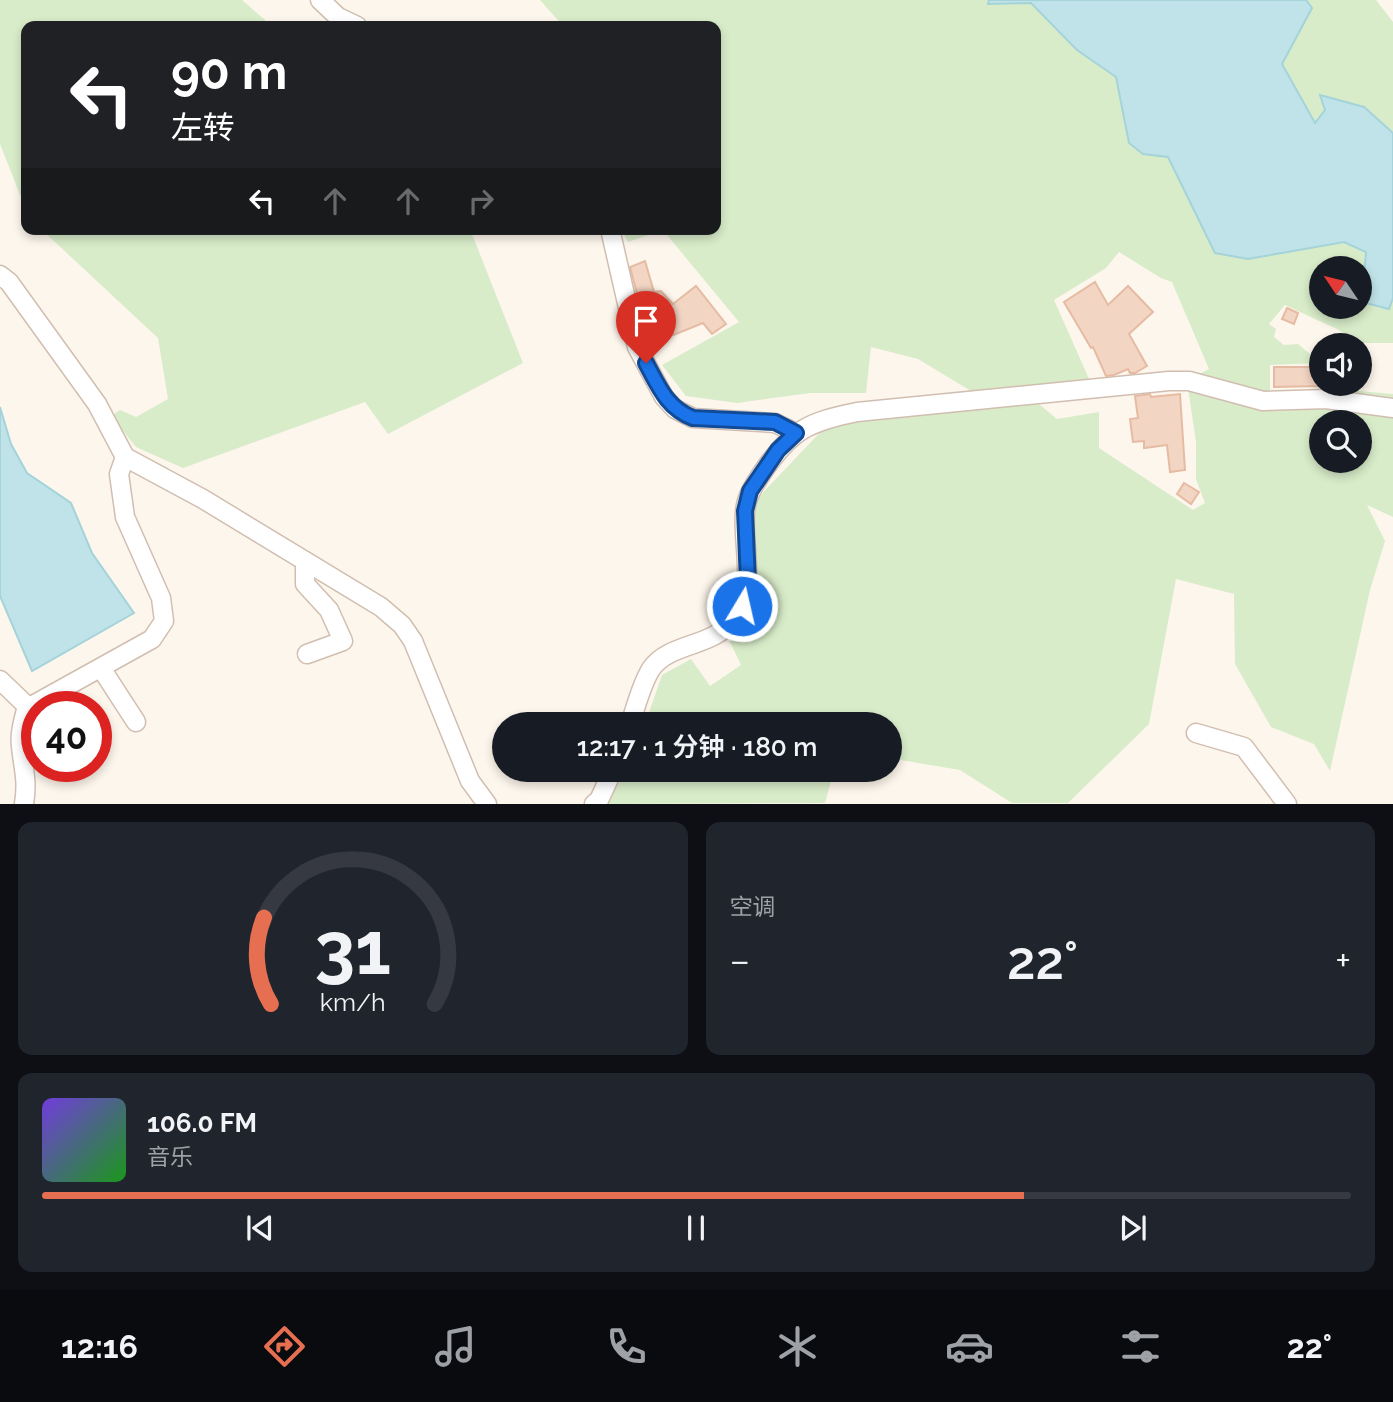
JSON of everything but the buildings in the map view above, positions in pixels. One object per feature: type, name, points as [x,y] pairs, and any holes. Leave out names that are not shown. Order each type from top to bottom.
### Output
[{"type":"street","points":[[320,0],[348,21]]},
{"type":"street","points":[[611,235],[637,346],[664,397],[675,409],[693,418],[775,422],[796,433]]},
{"type":"street","points":[[0,275],[9,282],[97,404],[125,457],[203,499],[381,607],[402,625],[413,641],[470,781],[487,803]]},
{"type":"street","points":[[634,712],[650,670],[664,656],[710,639],[731,623],[742,606],[748,582],[745,511],[750,491],[778,450],[796,433],[825,419],[858,412],[1169,381],[1189,381],[1263,401],[1326,399],[1393,408]]},
{"type":"street","points":[[59,691],[152,639],[164,621],[160,598],[125,517],[118,474],[125,457]]},
{"type":"street","points":[[305,561],[305,584],[330,610],[343,641],[307,654]]},
{"type":"street","points":[[102,668],[136,722]]},
{"type":"street","points":[[0,680],[21,700]]},
{"type":"street","points":[[1196,733],[1244,747],[1287,803]]},
{"type":"street","points":[[24,803],[27,782]]},
{"type":"street","points":[[594,803],[599,800],[607,782]]},
{"type":"green space","points":[[0,0],[242,0],[266,21],[21,21],[21,197],[0,144]]},
{"type":"green space","points":[[540,0],[989,0],[988,4],[1031,3],[1077,50],[1116,77],[1129,143],[1143,154],[1168,157],[1215,253],[1248,259],[1344,242],[1366,252],[1366,256],[1309,256],[1309,316],[1285,305],[1269,324],[1276,329],[1274,337],[1284,345],[1298,344],[1309,353],[1309,363],[1270,365],[1270,393],[1194,377],[1209,369],[1172,282],[1119,252],[1106,268],[1054,300],[1090,381],[971,391],[918,359],[871,347],[866,393],[810,393],[737,403],[686,396],[662,365],[739,322],[667,235],[721,235],[721,21],[559,21]]},
{"type":"green space","points":[[1306,0],[1376,0],[1393,22],[1393,133],[1364,107],[1321,96],[1325,110],[1316,124],[1281,64],[1312,9]]},
{"type":"green space","points":[[47,235],[472,235],[523,363],[388,434],[365,402],[183,468],[136,447],[111,416],[120,410],[136,417],[168,399],[158,338]]},
{"type":"green space","points":[[624,235],[648,235],[628,242]]},
{"type":"green space","points":[[1393,298],[1393,343],[1372,343],[1372,333],[1343,333],[1315,319],[1372,319],[1372,305],[1389,309]]},
{"type":"green space","points":[[1188,388],[1201,389],[1259,409],[1328,407],[1357,410],[1309,410],[1309,473],[1372,473],[1372,411],[1393,417],[1393,517],[1367,505],[1385,541],[1370,590],[1330,771],[1314,744],[1271,727],[1235,664],[1234,594],[1176,579],[1149,724],[1068,803],[1012,803],[960,770],[902,760],[902,712],[649,712],[662,675],[691,659],[710,686],[741,665],[730,642],[757,592],[754,502],[829,423],[1034,400],[1057,419],[1099,412],[1099,448],[1193,510],[1205,503],[1196,479],[1196,442]]},
{"type":"green space","points":[[1372,392],[1393,394],[1393,400],[1362,396],[1372,396]]},
{"type":"green space","points":[[620,782],[831,782],[825,803],[606,804]]},
{"type":"water","points":[[989,0],[1306,0],[1312,8],[1282,64],[1315,123],[1325,110],[1320,95],[1364,107],[1393,133],[1393,298],[1389,309],[1372,305],[1372,256],[1366,256],[1366,252],[1344,242],[1248,259],[1215,253],[1168,157],[1143,154],[1129,143],[1116,77],[1077,50],[1031,3],[988,4]]},
{"type":"water","points":[[0,407],[11,444],[27,473],[71,503],[92,553],[134,613],[32,671],[0,596]]},
{"type":"route","points":[[646,363],[664,397],[685,415],[693,418],[775,422],[796,433],[778,450],[750,491],[745,511],[748,582],[742,606]]}]
